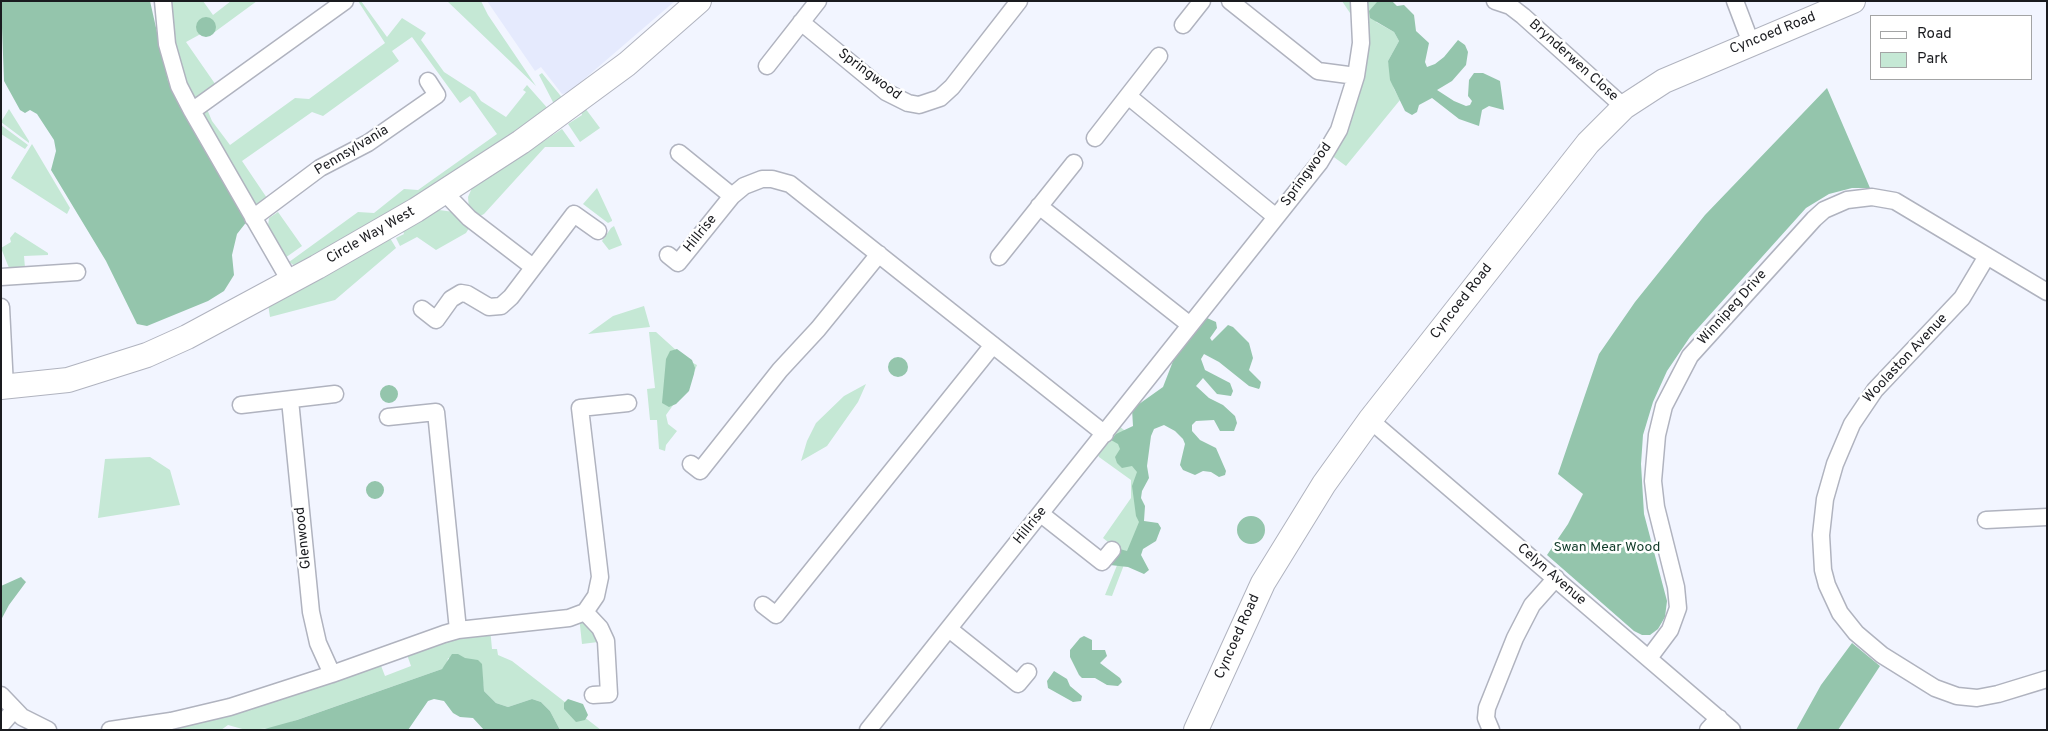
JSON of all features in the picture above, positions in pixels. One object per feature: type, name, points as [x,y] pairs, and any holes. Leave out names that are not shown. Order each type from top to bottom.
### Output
[{"type":"street","points":[[162,1],[170,57],[179,86],[290,281]]},
{"type":"street","points":[[192,111],[344,1]]},
{"type":"street","name":"Circle Way West","points":[[3,387],[68,380],[147,355],[186,337],[386,229],[445,193],[583,98],[699,1]]},
{"type":"street","points":[[767,66],[818,1]]},
{"type":"street","name":"Springwood","points":[[801,22],[886,92],[908,103],[919,104],[940,98],[952,87],[1019,1]]},
{"type":"street","points":[[1183,25],[1202,1]]},
{"type":"street","points":[[1230,1],[1318,71],[1356,76]]},
{"type":"street","name":"Springwood","points":[[1105,434],[1327,152],[1348,109],[1356,76],[1362,43],[1359,1]]},
{"type":"street","name":"Brynderwen Close","points":[[1495,1],[1510,6],[1523,16],[1624,107]]},
{"type":"street","points":[[1735,1],[1750,43]]},
{"type":"street","name":"Cyncoed Road","points":[[1196,730],[1242,626],[1277,557],[1332,471],[1567,168],[1605,124],[1624,107],[1664,81],[1853,1]]},
{"type":"street","points":[[1095,138],[1159,56]]},
{"type":"street","name":"Pennsylvania","points":[[253,218],[320,168],[368,143],[438,94],[428,81]]},
{"type":"street","name":"Springwood","points":[[1128,96],[1276,217]]},
{"type":"street","points":[[679,153],[732,196]]},
{"type":"street","points":[[999,257],[1074,162]]},
{"type":"street","name":"Hillrise","points":[[668,255],[678,263],[732,196],[744,186],[762,179],[772,179],[790,184],[1105,434],[868,730]]},
{"type":"street","points":[[445,193],[469,218],[533,267]]},
{"type":"street","name":"Winnipeg Drive","points":[[1649,658],[1670,630],[1678,608],[1676,588],[1655,498],[1653,470],[1656,435],[1664,406],[1677,378],[1703,340],[1814,219],[1824,210],[1847,200],[1872,197],[1895,202],[2047,292]]},
{"type":"street","points":[[1039,206],[1190,325]]},
{"type":"street","points":[[422,309],[436,320],[451,299],[461,293],[467,294],[489,307],[501,306],[511,297],[574,214],[598,231]]},
{"type":"street","points":[[691,464],[700,471],[780,370],[818,330],[879,254]]},
{"type":"street","name":"Woolaston Avenue","points":[[1987,256],[1962,298],[1875,390],[1852,424],[1834,464],[1825,498],[1820,535],[1823,570],[1827,585],[1840,613],[1856,633],[1894,663],[1935,688],[1957,696],[1977,698],[1998,694],[2047,679]]},
{"type":"street","points":[[1,277],[77,272]]},
{"type":"street","points":[[1,307],[3,387]]},
{"type":"street","points":[[763,605],[776,615],[993,345]]},
{"type":"street","points":[[242,405],[335,394]]},
{"type":"street","name":"Glenwood","points":[[290,400],[312,612],[318,642],[332,674]]},
{"type":"street","points":[[110,730],[201,715],[332,674],[458,630],[569,618],[585,612],[596,596],[600,577],[580,408],[628,403]]},
{"type":"street","points":[[388,417],[436,412],[458,630]]},
{"type":"street","name":"Celyn Avenue","points":[[1370,420],[1649,658],[1713,724],[1732,730]]},
{"type":"street","points":[[1041,514],[1102,562],[1112,550]]},
{"type":"street","points":[[1986,520],[2047,517]]},
{"type":"street","points":[[1491,730],[1486,718],[1487,708],[1515,638],[1532,605],[1556,578]]},
{"type":"street","points":[[585,612],[600,628],[606,641],[609,694],[593,695]]},
{"type":"street","points":[[948,629],[1018,684],[1028,672]]},
{"type":"street","points":[[1,695],[14,710],[28,720],[48,730]]},
{"type":"street","points":[[1,725],[14,710]]},
{"type":"shaded area","points":[[487,1],[675,1],[568,93],[562,94],[541,67],[535,71]]},
{"type":"green space","points":[[1,1],[150,1],[168,81],[248,220],[237,234],[232,255],[234,275],[224,291],[208,301],[147,326],[137,324],[106,261],[51,170],[56,151],[54,140],[37,114],[30,110],[25,113],[20,110],[4,81]]},
{"type":"green space","points":[[163,1],[203,1],[213,15],[231,1],[257,1],[212,34],[208,30],[186,42],[220,91],[204,102],[212,121],[230,145],[295,98],[309,99],[385,43],[358,1],[361,1],[387,37],[402,18],[426,33],[421,40],[444,72],[475,92],[481,101],[506,117],[526,92],[523,90],[527,85],[550,111],[392,219],[295,266],[289,262],[358,212],[374,213],[404,189],[418,190],[497,134],[470,96],[460,103],[412,37],[392,51],[399,61],[323,116],[312,112],[242,161],[271,204],[253,218],[192,111]]},
{"type":"green space","points":[[447,1],[481,1],[488,15],[536,86]]},
{"type":"green space","points":[[1342,1],[1381,1],[1376,22],[1394,32],[1399,41],[1388,61],[1394,89],[1400,100],[1346,166],[1327,152],[1362,23],[1350,13]]},
{"type":"green space","points":[[1392,1],[1397,6],[1404,5],[1414,15],[1416,31],[1429,43],[1425,62],[1427,67],[1444,57],[1458,40],[1465,45],[1468,52],[1466,65],[1452,81],[1437,90],[1454,101],[1466,106],[1470,105],[1472,101],[1468,96],[1469,80],[1474,73],[1483,73],[1500,81],[1504,110],[1489,106],[1482,110],[1479,126],[1459,119],[1432,98],[1419,105],[1417,112],[1412,115],[1405,111],[1390,80],[1388,61],[1399,41],[1394,32],[1370,18],[1369,11],[1377,2]]},
{"type":"green space","points":[[206,17],[213,20],[216,27],[213,34],[206,37],[199,34],[196,27],[199,20]]},
{"type":"green space","points":[[542,73],[564,100],[555,106],[539,75]]},
{"type":"green space","name":"Swan Mear Wood","points":[[1827,88],[1870,188],[1852,188],[1829,194],[1806,208],[1690,337],[1667,371],[1653,402],[1643,435],[1641,464],[1644,514],[1667,601],[1665,617],[1658,629],[1650,635],[1642,635],[1634,631],[1547,555],[1568,524],[1583,494],[1558,474],[1599,354],[1635,302],[1705,215]]},
{"type":"green space","points":[[585,108],[600,128],[580,142],[568,124],[582,115],[581,111]]},
{"type":"green space","points":[[9,109],[29,141],[29,143],[1,122]]},
{"type":"green space","points":[[1,125],[28,145],[25,149],[1,134]]},
{"type":"green space","points":[[562,129],[575,147],[545,147],[484,214],[478,217],[469,209],[468,197],[472,188]]},
{"type":"green space","points":[[32,144],[70,208],[67,214],[11,178]]},
{"type":"green space","points":[[597,188],[612,220],[608,223],[583,204]]},
{"type":"green space","points":[[439,210],[454,212],[471,225],[466,233],[436,250],[417,237],[400,246],[396,238],[404,234],[403,231]]},
{"type":"green space","points":[[278,212],[302,246],[285,258],[268,226],[269,218]]},
{"type":"green space","points":[[614,226],[622,245],[609,250],[602,241]]},
{"type":"green space","points":[[15,232],[48,253],[48,255],[24,256],[25,268],[19,271],[9,268],[1,248],[11,242],[10,238]]},
{"type":"green space","points":[[390,238],[396,248],[335,300],[270,317],[268,304],[355,259]]},
{"type":"green space","points":[[644,306],[650,327],[588,334],[613,316]]},
{"type":"green space","points":[[1207,318],[1216,322],[1217,328],[1210,338],[1212,341],[1228,325],[1233,327],[1249,343],[1253,358],[1249,370],[1261,382],[1260,387],[1259,389],[1249,386],[1219,362],[1204,354],[1201,359],[1205,370],[1230,383],[1233,391],[1231,396],[1217,394],[1203,378],[1196,386],[1209,398],[1223,405],[1235,416],[1237,423],[1234,431],[1220,431],[1214,420],[1196,421],[1192,425],[1192,431],[1200,440],[1216,448],[1226,471],[1225,475],[1219,477],[1211,472],[1203,471],[1195,475],[1183,470],[1180,465],[1185,444],[1183,439],[1175,431],[1164,425],[1154,429],[1151,436],[1147,466],[1149,478],[1142,491],[1141,498],[1145,506],[1144,521],[1158,523],[1161,528],[1156,541],[1143,549],[1141,555],[1149,570],[1144,574],[1128,567],[1110,565],[1107,559],[1116,548],[1127,551],[1139,522],[1136,516],[1132,486],[1137,472],[1132,466],[1122,468],[1117,463],[1115,457],[1120,449],[1118,444],[1111,440],[1116,434],[1133,426],[1132,409],[1163,387],[1175,356],[1195,328]]},
{"type":"green space","points":[[649,332],[656,332],[687,360],[697,365],[691,380],[666,415],[668,424],[677,431],[666,445],[665,451],[659,449],[657,420],[650,420],[647,389],[655,388]]},
{"type":"green space","points":[[677,349],[692,360],[695,368],[689,391],[676,404],[669,407],[662,403],[666,359],[670,351]]},
{"type":"green space","points":[[898,357],[905,360],[908,367],[905,374],[898,377],[891,374],[888,367],[891,360]]},
{"type":"green space","points":[[866,384],[858,402],[827,446],[801,461],[807,441],[816,423],[844,396]]},
{"type":"green space","points":[[389,385],[395,388],[398,394],[395,400],[389,403],[383,400],[380,394],[383,388]]},
{"type":"green space","points":[[1114,422],[1134,438],[1142,518],[1112,596],[1105,595],[1122,553],[1103,538],[1131,498],[1131,480],[1099,457],[1094,448]]},
{"type":"green space","points":[[150,457],[170,470],[180,505],[98,518],[105,459]]},
{"type":"green space","points":[[371,481],[379,481],[384,486],[382,497],[371,499],[366,494],[366,486]]},
{"type":"green space","points":[[1251,516],[1261,520],[1265,530],[1261,540],[1251,544],[1241,540],[1237,530],[1241,520]]},
{"type":"green space","points":[[21,577],[26,582],[9,605],[1,620],[1,586]]},
{"type":"green space","points":[[579,616],[606,641],[582,644]]},
{"type":"green space","points":[[490,628],[492,649],[497,649],[498,655],[512,661],[601,730],[560,730],[550,711],[541,702],[532,699],[508,707],[496,703],[484,691],[482,673],[448,658],[447,664],[442,669],[274,728],[246,730],[228,725],[221,730],[110,730],[140,726],[378,658],[385,676],[411,666],[405,649]]},
{"type":"green space","points":[[1084,636],[1092,640],[1092,650],[1105,650],[1107,656],[1100,663],[1120,678],[1122,682],[1118,686],[1107,685],[1095,678],[1082,678],[1079,675],[1070,657],[1070,650]]},
{"type":"green space","points":[[1852,643],[1880,666],[1838,730],[1796,730],[1821,685]]},
{"type":"green space","points":[[452,654],[478,660],[482,664],[484,691],[496,703],[508,707],[532,699],[541,702],[550,711],[560,730],[484,730],[473,718],[460,717],[453,713],[444,701],[434,699],[428,701],[408,730],[261,730],[297,720],[442,669]]},
{"type":"green space","points":[[1054,671],[1067,679],[1070,686],[1082,696],[1081,701],[1073,702],[1048,688],[1047,681]]},
{"type":"green space","points":[[568,699],[583,704],[588,715],[585,720],[576,722],[564,709],[564,703]]}]
